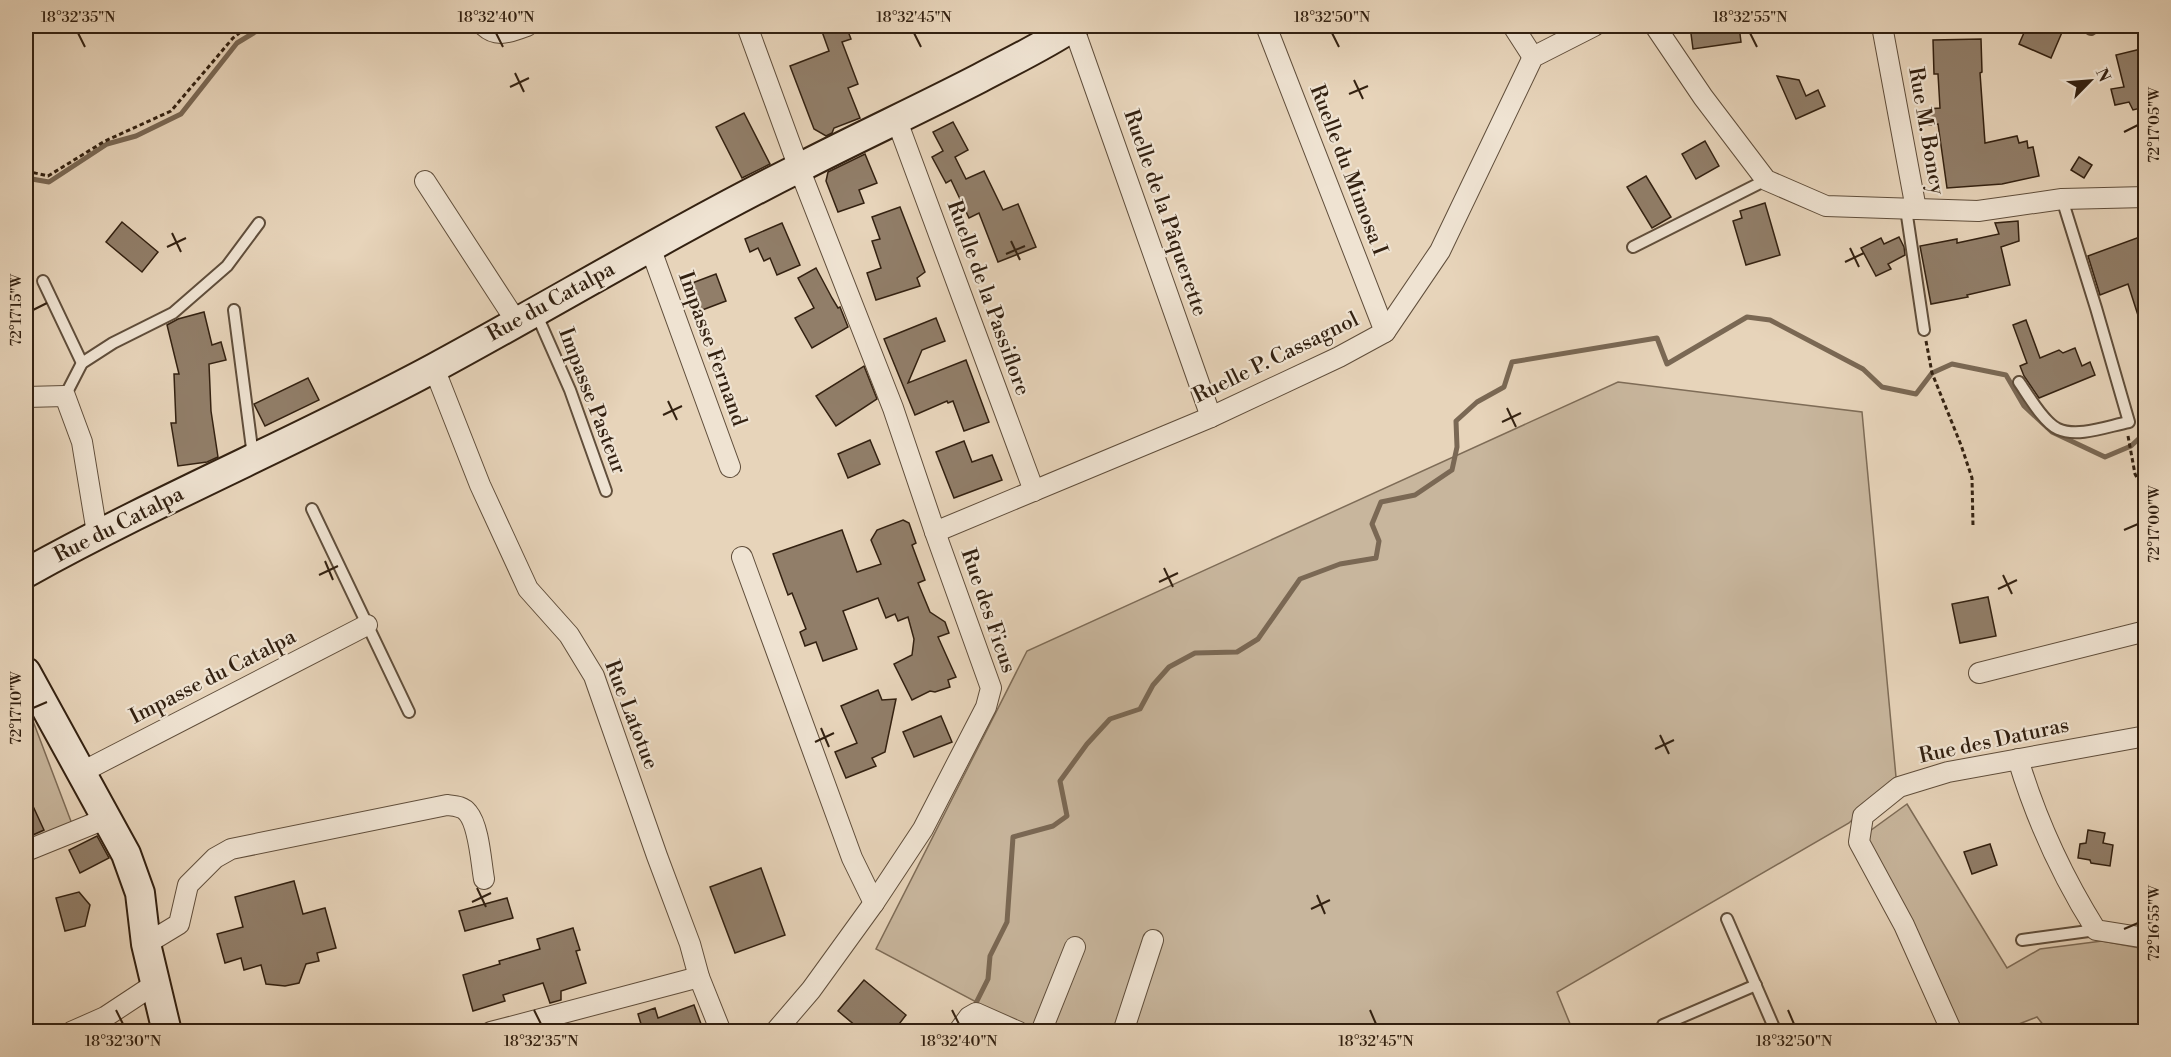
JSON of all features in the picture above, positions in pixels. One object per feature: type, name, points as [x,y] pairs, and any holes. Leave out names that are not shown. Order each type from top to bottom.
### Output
[{"type":"street","points":[[484,26],[492,32],[503,33],[527,26]]},
{"type":"street","name":"Rue des Ficus","points":[[747,26],[892,408],[991,688],[987,707],[923,829],[874,903],[811,990],[775,1032]]},
{"type":"street","name":"Rue du Catalpa","points":[[26,573],[97,533],[254,459],[434,368],[650,247],[799,168],[897,121],[1047,43],[1073,26]]},
{"type":"street","name":"Ruelle de la Pâquerette","points":[[1073,26],[1211,417]]},
{"type":"street","name":"Ruelle du Mimosa I","points":[[1266,26],[1385,332]]},
{"type":"street","points":[[1513,26],[1533,57],[1594,26]]},
{"type":"street","points":[[1655,26],[1702,97],[1766,180],[1826,206],[1978,211],[2062,199],[2145,197]]},
{"type":"street","name":"Rue M. Boncy","points":[[1882,26],[1911,209]]},
{"type":"street","name":"Ruelle P. Cassagnol","points":[[935,532],[1211,417],[1339,357],[1385,332],[1440,251],[1533,57]]},
{"type":"street","name":"Ruelle de la Passiflore","points":[[897,121],[1034,491]]},
{"type":"street","points":[[424,181],[526,316]]},
{"type":"street","name":"Impasse Fernand","points":[[650,247],[730,466]]},
{"type":"street","name":"Rue Latotue","points":[[434,368],[480,485],[528,589],[569,635],[594,676],[690,944],[699,977],[721,1032]]},
{"type":"street","points":[[26,397],[65,396],[82,442],[97,533]]},
{"type":"street","points":[[742,557],[852,858],[874,903]]},
{"type":"street","name":"Impasse du Catalpa","points":[[82,772],[367,625]]},
{"type":"street","points":[[1979,673],[2145,631]]},
{"type":"street","points":[[26,672],[126,854],[140,893],[146,945],[167,1032]]},
{"type":"street","name":"Rue des Daturas","points":[[1952,1032],[1904,926],[1859,842],[1863,816],[1899,786],[1948,772],[2145,736]]},
{"type":"street","points":[[2018,759],[2029,795],[2054,855],[2096,930],[2145,938]]},
{"type":"street","points":[[146,945],[179,924],[188,885],[215,858],[231,849],[447,805],[460,806],[473,822],[484,879]]},
{"type":"street","points":[[26,851],[105,819]]},
{"type":"street","points":[[1123,1032],[1153,940]]},
{"type":"street","points":[[1041,1032],[1075,947]]},
{"type":"street","points":[[491,1032],[699,977]]},
{"type":"street","points":[[71,1032],[105,1017],[155,984]]},
{"type":"street","points":[[958,1032],[969,1017],[976,1013],[1019,1032]]},
{"type":"lane","points":[[1633,247],[1766,180]]},
{"type":"lane","points":[[2019,382],[2041,414],[2057,429],[2075,432],[2129,422],[2062,199]]},
{"type":"lane","points":[[1911,209],[1924,330]]},
{"type":"lane","points":[[65,396],[82,363],[113,343],[173,313],[227,266],[259,223]]},
{"type":"lane","points":[[43,281],[82,363]]},
{"type":"lane","points":[[234,309],[254,459]]},
{"type":"lane","name":"Impasse Pasteur","points":[[526,316],[570,390],[606,491]]},
{"type":"lane","points":[[312,509],[409,712]]},
{"type":"lane","points":[[1727,919],[1776,1032]]},
{"type":"lane","points":[[2022,940],[2096,930]]},
{"type":"lane","points":[[1663,1024],[1756,985]]},
{"type":"path","points":[[26,171],[48,176],[105,141],[171,111],[233,38],[248,26]]},
{"type":"path","points":[[1924,330],[1932,373],[1972,478],[1973,526]]},
{"type":"path","points":[[2129,422],[2128,436],[2135,474],[2145,493]]},
{"type":"shaded area","points":[[1618,382],[1862,412],[1896,777],[1849,823],[1557,992],[1573,1031],[1031,1031],[876,949],[1027,651]]},
{"type":"shaded area","points":[[33,721],[72,824],[26,841],[26,724]]},
{"type":"shaded area","points":[[1907,804],[2007,968],[2040,949],[2102,941],[2145,949],[2145,1031],[2048,1031],[2037,1017],[2001,1031],[1960,1031],[1863,836]]},
{"type":"building","points":[[820,26],[846,26],[851,39],[842,42],[858,84],[848,88],[860,118],[834,128],[832,133],[826,136],[814,129],[790,66],[829,51]]},
{"type":"building","points":[[1690,26],[1739,26],[1741,42],[1693,49]]},
{"type":"building","points":[[2027,26],[2052,26],[2063,30],[2051,58],[2019,44]]},
{"type":"building","points":[[1981,39],[1982,72],[1980,73],[1985,143],[2017,136],[2019,143],[2027,141],[2028,148],[2033,147],[2039,176],[2002,184],[1947,188],[1938,124],[1929,125],[1927,109],[1940,108],[1938,74],[1934,74],[1933,40]]},
{"type":"building","points":[[2145,48],[2145,107],[2133,110],[2129,102],[2115,105],[2111,89],[2124,87],[2116,55]]},
{"type":"building","points":[[1777,76],[1799,80],[1806,96],[1818,90],[1825,106],[1796,119]]},
{"type":"building","points":[[744,113],[770,164],[742,178],[716,127]]},
{"type":"building","points":[[953,122],[968,150],[955,157],[966,179],[984,171],[1003,210],[1018,204],[1036,247],[998,262],[979,213],[969,218],[951,180],[946,183],[932,157],[943,151],[933,132]]},
{"type":"building","points":[[1705,141],[1719,166],[1696,179],[1682,154]]},
{"type":"building","points":[[865,154],[877,183],[859,190],[864,203],[838,212],[826,181],[828,172]]},
{"type":"building","points":[[2079,157],[2092,165],[2084,178],[2071,170]]},
{"type":"building","points":[[1646,176],[1671,217],[1652,228],[1627,187]]},
{"type":"building","points":[[1765,203],[1780,255],[1746,265],[1733,221],[1742,218],[1740,211]]},
{"type":"building","points":[[900,207],[925,272],[917,278],[920,286],[876,300],[867,273],[881,268],[872,241],[880,239],[872,217]]},
{"type":"building","points":[[2018,221],[2019,241],[2001,247],[2010,285],[1967,295],[1968,297],[1931,304],[1920,246],[1957,239],[1957,243],[1999,234],[1995,223]]},
{"type":"building","points":[[122,222],[158,252],[142,272],[106,242]]},
{"type":"building","points":[[782,223],[800,265],[777,275],[770,258],[764,261],[758,248],[750,252],[745,239]]},
{"type":"building","points":[[2145,235],[2145,331],[2143,331],[2128,284],[2100,295],[2088,256]]},
{"type":"building","points":[[1899,237],[1905,255],[1888,264],[1891,269],[1876,276],[1861,248],[1881,238],[1884,244]]},
{"type":"building","points":[[816,268],[838,308],[840,307],[848,327],[812,348],[795,318],[814,308],[798,278]]},
{"type":"building","points":[[716,274],[726,301],[697,312],[687,285]]},
{"type":"building","points":[[204,312],[212,345],[221,342],[226,360],[209,364],[211,411],[218,457],[207,462],[178,466],[171,423],[176,423],[174,374],[179,374],[167,325],[178,319]]},
{"type":"building","points":[[936,318],[945,341],[922,350],[908,383],[966,360],[989,422],[964,431],[953,401],[948,403],[947,401],[915,415],[884,339]]},
{"type":"building","points":[[2026,320],[2040,358],[2059,350],[2063,353],[2075,348],[2082,366],[2090,362],[2095,375],[2039,398],[2020,366],[2027,363],[2013,325]]},
{"type":"building","points":[[864,366],[877,399],[836,426],[816,396]]},
{"type":"building","points":[[308,378],[319,400],[265,426],[254,404]]},
{"type":"building","points":[[870,440],[880,464],[848,478],[838,454]]},
{"type":"building","points":[[964,441],[972,462],[992,455],[1002,480],[954,498],[936,452]]},
{"type":"building","points":[[903,520],[909,523],[916,543],[912,545],[925,580],[918,583],[930,612],[945,622],[949,633],[938,637],[956,677],[948,680],[950,687],[935,692],[930,691],[912,700],[894,664],[912,655],[914,639],[908,617],[898,621],[895,614],[886,618],[878,598],[843,611],[857,649],[823,661],[816,642],[805,646],[800,632],[806,629],[792,593],[788,595],[773,554],[842,530],[857,572],[881,564],[871,540],[877,530]]},
{"type":"building","points":[[1988,597],[1996,636],[1960,643],[1952,604]]},
{"type":"building","points":[[878,690],[882,700],[896,699],[885,752],[872,758],[876,766],[846,778],[835,752],[857,743],[841,706]]},
{"type":"building","points":[[941,716],[952,742],[914,757],[903,732]]},
{"type":"building","points":[[26,791],[44,830],[26,838]]},
{"type":"building","points":[[2088,830],[2105,833],[2103,843],[2113,845],[2110,866],[2078,858],[2080,844],[2086,843]]},
{"type":"building","points":[[97,836],[109,858],[80,873],[69,850]]},
{"type":"building","points":[[1990,844],[1997,865],[1972,874],[1964,852]]},
{"type":"building","points":[[761,868],[785,935],[735,953],[710,887]]},
{"type":"building","points":[[294,881],[303,914],[325,908],[336,948],[317,953],[319,961],[306,964],[299,983],[285,986],[266,984],[261,965],[244,970],[241,958],[225,963],[217,934],[243,927],[235,897]]},
{"type":"building","points":[[79,892],[90,905],[85,926],[65,931],[56,898]]},
{"type":"building","points":[[507,898],[513,918],[465,931],[459,911]]},
{"type":"building","points":[[573,928],[580,950],[576,951],[586,983],[561,991],[561,1000],[550,1003],[543,983],[503,995],[505,1001],[473,1011],[463,975],[540,949],[537,939]]},
{"type":"building","points":[[864,980],[906,1015],[893,1032],[863,1032],[838,1011]]},
{"type":"building","points":[[694,1005],[704,1032],[626,1032],[641,1024],[638,1014],[655,1008],[658,1018]]},
{"type":"waterway","points":[[26,178],[49,182],[107,144],[136,136],[181,114],[237,43],[265,26]]},
{"type":"waterway","points":[[973,1009],[988,979],[990,956],[1007,922],[1013,837],[1053,826],[1067,816],[1060,781],[1087,744],[1110,719],[1140,709],[1153,685],[1169,667],[1195,653],[1237,652],[1258,639],[1300,579],[1340,564],[1376,558],[1379,541],[1372,524],[1381,502],[1415,495],[1452,470],[1457,447],[1456,421],[1477,402],[1504,387],[1512,362],[1657,338],[1667,364],[1747,317],[1770,320],[1863,369],[1882,387],[1916,394],[1932,373],[1952,364],[2006,375],[2024,406],[2052,432],[2105,457],[2131,446],[2146,432]]}]
